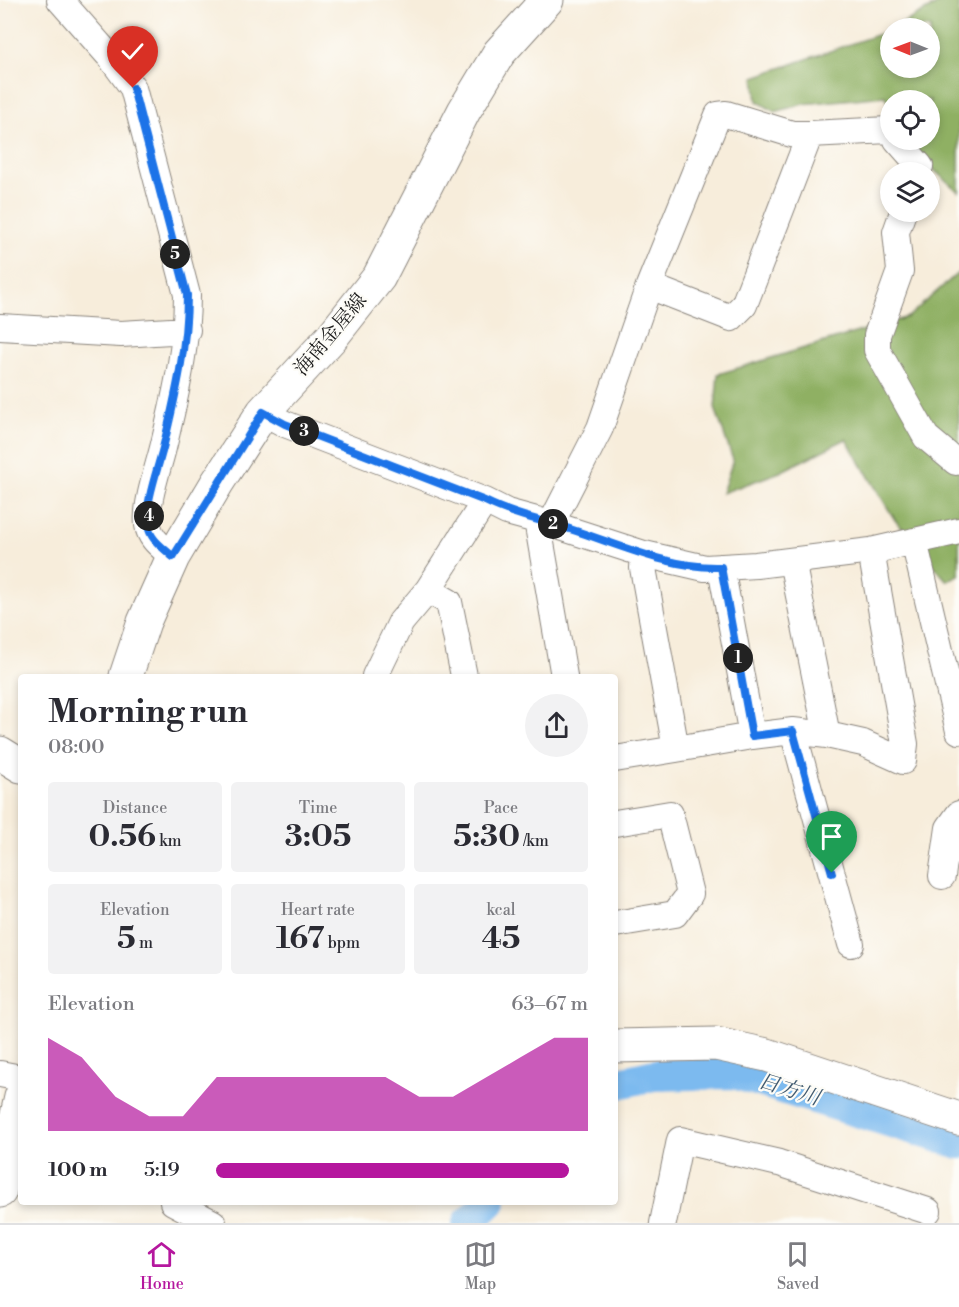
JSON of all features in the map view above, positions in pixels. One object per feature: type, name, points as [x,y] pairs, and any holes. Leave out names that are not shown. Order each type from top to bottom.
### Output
[{"type":"main road","name":"海南金屋線","points":[[127,674],[144,622],[173,557],[263,412],[331,338],[379,277],[464,111],[499,53],[547,0]]},
{"type":"main road","points":[[0,753],[18,764]]},
{"type":"main road","points":[[618,1046],[716,1044],[767,1055],[959,1119]]},
{"type":"main road","points":[[0,1191],[18,1112]]},
{"type":"street","points":[[60,0],[111,57],[133,88],[187,295],[187,330],[180,377],[151,496],[147,523],[151,537],[173,557]]},
{"type":"street","points":[[564,674],[544,522],[600,428],[649,286],[718,115],[726,114],[792,134],[880,130]]},
{"type":"street","points":[[649,286],[731,318],[744,305],[810,134]]},
{"type":"street","points":[[906,150],[916,162]]},
{"type":"street","points":[[900,222],[896,232],[900,271],[877,335],[877,350],[926,437],[956,462],[959,461]]},
{"type":"street","points":[[0,327],[121,334],[187,330]]},
{"type":"street","points":[[263,412],[285,424],[485,501],[507,512],[644,554],[705,568],[792,561],[871,550],[959,531]]},
{"type":"street","points":[[376,674],[401,622],[428,590],[485,501]]},
{"type":"street","points":[[914,542],[953,670],[959,731]]},
{"type":"street","points":[[618,758],[793,731],[827,735],[863,743],[903,761],[905,744],[871,550]]},
{"type":"street","points":[[644,554],[643,568],[676,748]]},
{"type":"street","points":[[792,561],[827,735]]},
{"type":"street","points":[[721,567],[752,736]]},
{"type":"street","points":[[428,590],[449,602],[464,674]]},
{"type":"street","points":[[793,731],[851,944]]},
{"type":"street","points":[[618,822],[669,814],[690,894],[675,914],[618,924]]},
{"type":"street","points":[[942,876],[949,828],[959,814]]},
{"type":"street","points":[[0,1074],[18,1077]]},
{"type":"street","points":[[663,1223],[680,1140],[779,1163],[928,1211]]},
{"type":"street","points":[[179,1205],[213,1223]]},
{"type":"green space","points":[[945,0],[959,0],[959,192],[940,175],[940,162],[925,162],[911,150],[940,150],[940,90],[880,90],[880,96],[803,104],[775,112],[757,101],[754,77],[880,34],[880,78],[940,78],[940,18],[912,18]]},
{"type":"green space","points":[[959,272],[959,575],[947,581],[895,520],[846,439],[780,472],[722,493],[733,460],[715,408],[718,374],[908,317]]},
{"type":"waterway","name":"日方川","points":[[618,1083],[654,1075],[734,1073],[959,1143]]},
{"type":"waterway","name":"日方川","points":[[468,1223],[487,1205]]},
{"type":"route","points":[[133,88],[152,154],[163,211],[187,295],[187,330],[180,377],[151,496],[147,523],[151,537],[173,557],[263,412],[285,424],[485,501],[507,512],[595,537],[644,554],[705,568],[721,567],[752,736],[793,731],[832,873]]}]
